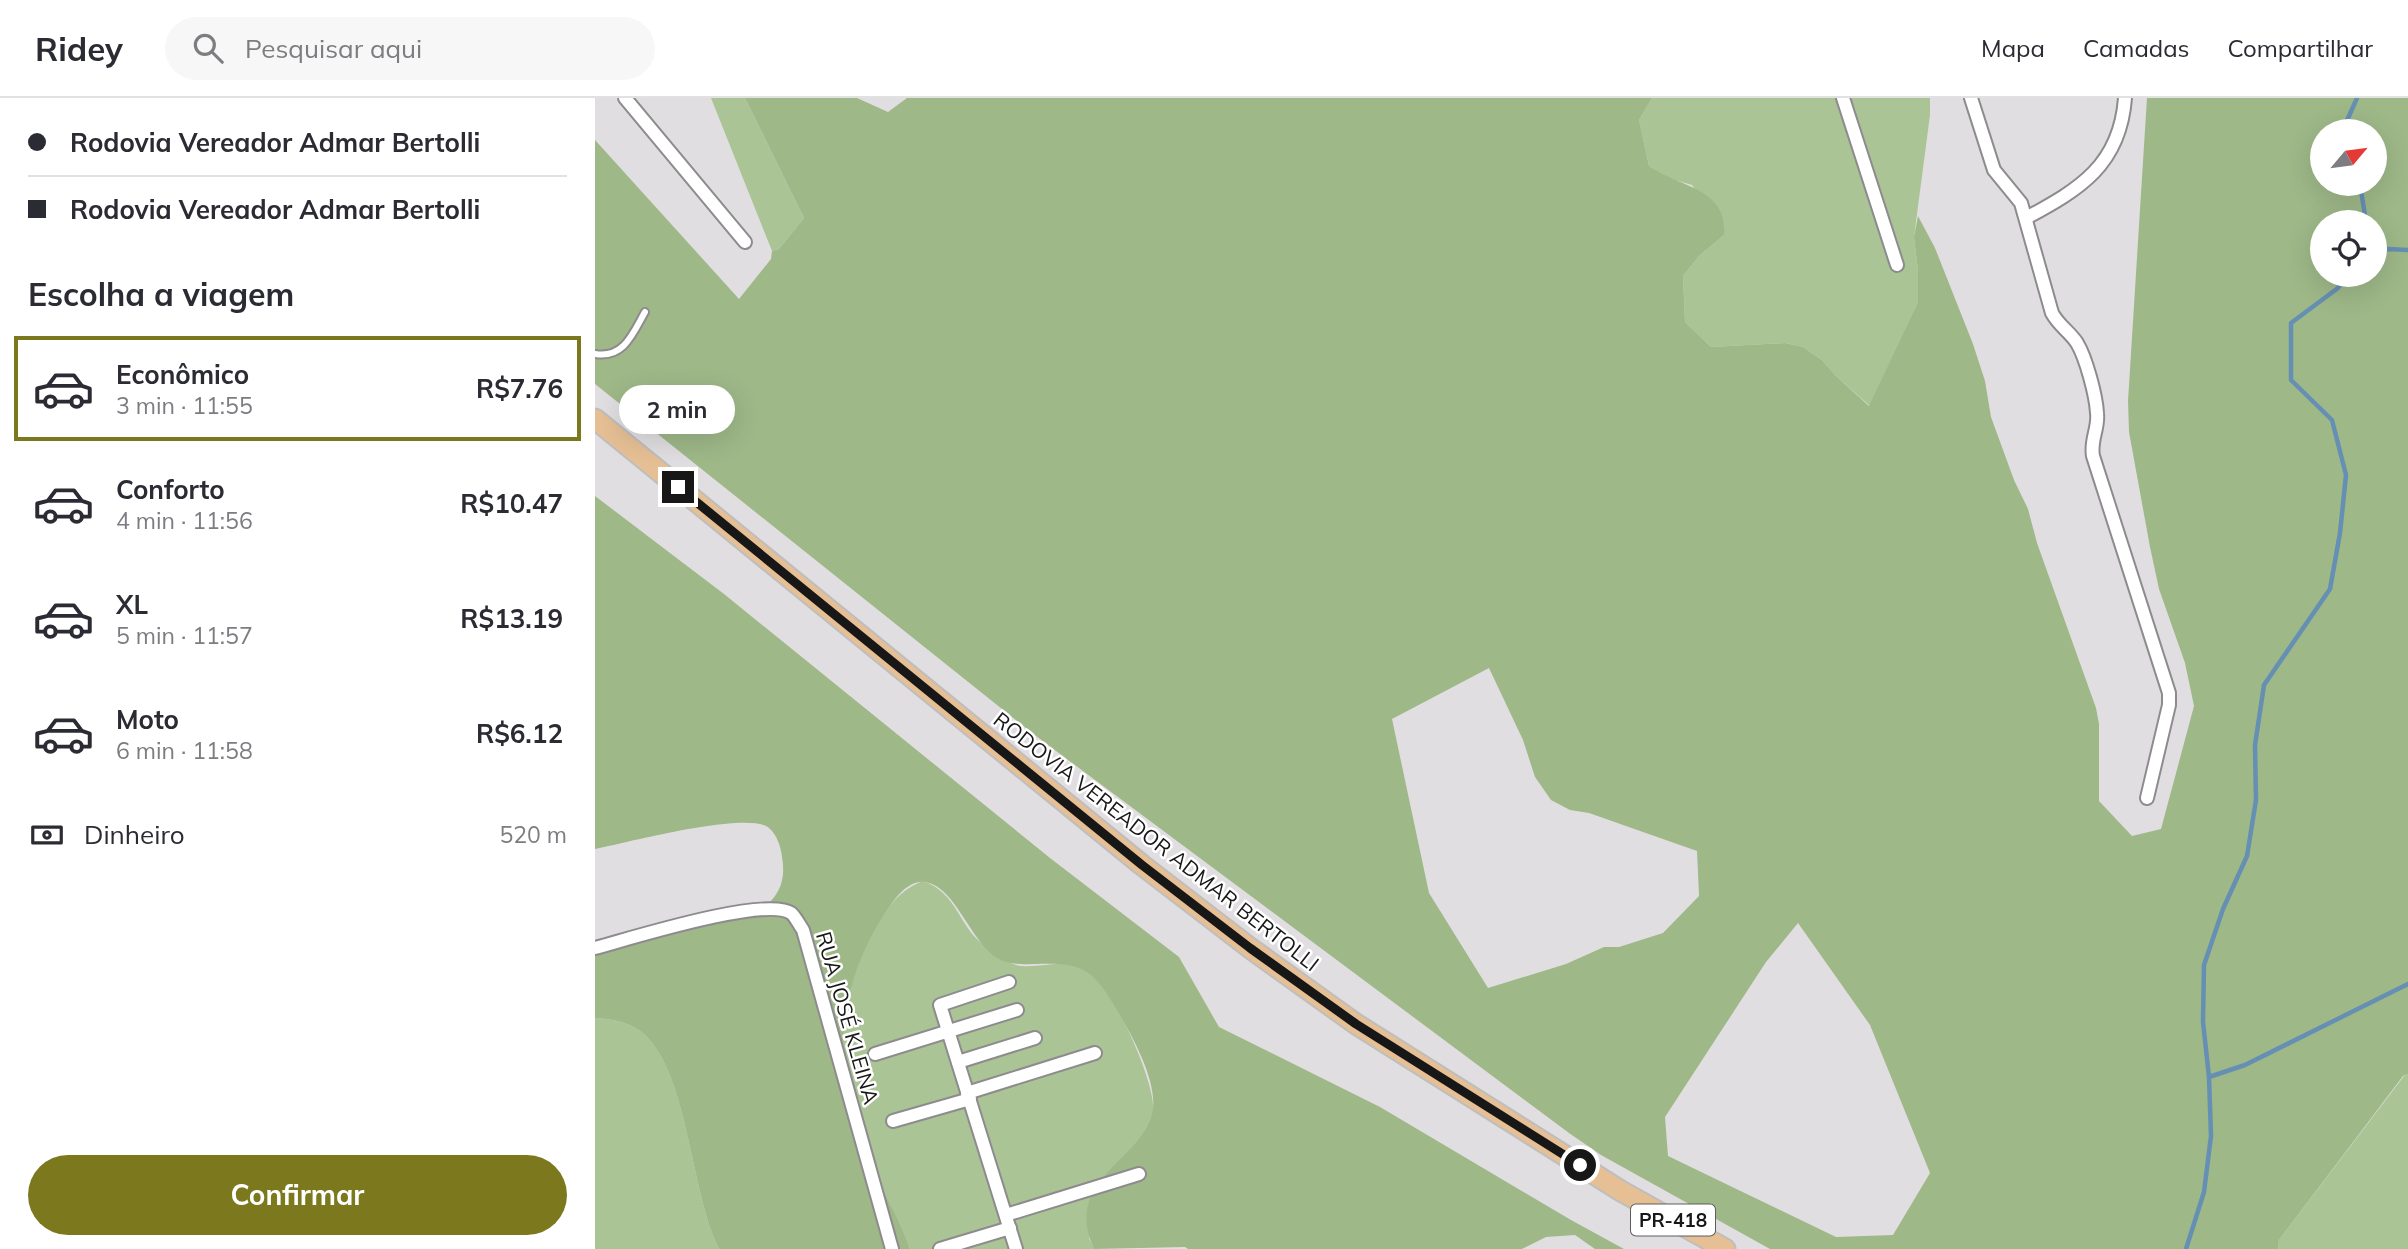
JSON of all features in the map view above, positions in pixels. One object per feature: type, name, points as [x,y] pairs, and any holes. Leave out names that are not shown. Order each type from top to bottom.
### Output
[{"type":"highway","name":"RODOVIA VEREADOR ADMAR BERTOLLI","points":[[595,419],[1142,865],[1250,948],[1356,1024],[1621,1191],[1725,1249]]},
{"type":"street","points":[[625,98],[745,242]]},
{"type":"street","points":[[1843,98],[1897,265]]},
{"type":"street","points":[[1971,98],[1994,170],[2017,197],[2026,218],[2052,313],[2081,353],[2097,410],[2092,439],[2093,456],[2169,693],[2169,705],[2147,798]]},
{"type":"street","points":[[2026,218],[2076,190],[2091,177],[2116,142],[2123,121],[2125,98]]},
{"type":"street","name":"RUA JOSÉ KLEINA","points":[[595,948],[722,915],[770,908],[791,913],[803,930],[892,1249]]},
{"type":"street","points":[[1009,982],[940,1005],[1016,1249]]},
{"type":"street","points":[[875,1054],[949,1034],[1017,1010]]},
{"type":"street","points":[[958,1062],[1035,1038]]},
{"type":"street","points":[[893,1122],[1095,1053]]},
{"type":"street","points":[[940,1249],[1139,1174]]},
{"type":"lane","points":[[595,354],[606,356],[627,345],[645,312]]},
{"type":"green space","points":[[711,98],[745,98],[804,218],[779,249],[772,251]]},
{"type":"green space","points":[[745,98],[857,98],[888,112],[907,98],[1652,98],[1639,120],[1649,166],[1699,190],[1718,207],[1723,219],[1724,235],[1699,256],[1683,276],[1685,322],[1711,347],[1785,343],[1803,347],[1822,360],[1869,406],[1918,302],[1914,237],[1918,216],[1935,248],[1973,344],[1985,381],[1991,417],[2014,480],[2028,509],[2037,543],[2096,708],[2099,724],[2099,801],[2132,836],[2161,829],[2194,706],[2185,663],[2159,589],[2129,432],[2128,401],[2147,98],[2408,98],[2408,1074],[2403,1076],[2279,1240],[2278,1249],[1770,1249],[1601,1155],[1569,1133],[1036,736],[595,384],[595,140],[739,299],[771,259],[772,251],[779,249],[804,218]],"holes":[[[1489,668],[1523,740],[1535,777],[1551,800],[1570,810],[1589,813],[1697,851],[1699,896],[1663,933],[1619,947],[1604,947],[1566,964],[1488,988],[1429,893],[1392,719]],[[1798,923],[1870,1025],[1930,1173],[1893,1235],[1836,1237],[1668,1156],[1665,1117],[1766,962]]]},
{"type":"green space","points":[[1652,98],[1930,98],[1914,237],[1918,302],[1870,406],[1822,360],[1803,347],[1785,343],[1711,347],[1685,322],[1683,276],[1699,256],[1724,235],[1692,185],[1664,177],[1649,166],[1639,120]]},
{"type":"green space","points":[[595,496],[724,594],[1050,858],[1179,957],[1219,1027],[1380,1107],[1624,1249],[1595,1249],[1575,1235],[1546,1237],[1522,1249],[1094,1249],[1087,1224],[1089,1204],[1097,1186],[1148,1126],[1153,1108],[1151,1084],[1142,1057],[1117,1010],[1092,976],[1075,966],[1019,964],[997,958],[979,940],[946,894],[937,886],[919,882],[900,893],[868,943],[848,1000],[843,1059],[846,1089],[863,1148],[910,1249],[719,1249],[701,1197],[680,1106],[660,1054],[645,1035],[634,1027],[615,1020],[595,1018],[595,946],[763,908],[774,898],[780,886],[783,865],[780,845],[769,828],[757,823],[738,823],[713,825],[595,849]]},
{"type":"green space","points":[[923,881],[944,894],[976,938],[1008,961],[1023,966],[1080,966],[1103,988],[1127,1028],[1151,1091],[1153,1112],[1149,1126],[1089,1238],[1094,1249],[910,1249],[874,1173],[854,1122],[843,1079],[841,1047],[846,1010],[861,957],[878,924],[896,899]]},
{"type":"green space","points":[[595,1018],[615,1020],[634,1027],[645,1035],[660,1054],[680,1106],[701,1197],[719,1249],[595,1249]]},
{"type":"green space","points":[[2408,1074],[2408,1249],[2278,1249],[2279,1240]]},
{"type":"waterway","points":[[2348,119],[2357,98]]},
{"type":"waterway","points":[[2362,196],[2364,210]]},
{"type":"waterway","points":[[2387,249],[2408,250]]},
{"type":"waterway","points":[[2186,1249],[2204,1192],[2211,1136],[2209,1077],[2203,1022],[2204,965],[2223,909],[2247,856],[2256,800],[2255,745],[2264,685],[2330,589],[2340,533],[2346,475],[2332,420],[2291,380],[2291,323],[2339,287]]},
{"type":"waterway","points":[[2209,1077],[2245,1065],[2408,984]]},
{"type":"route","points":[[678,487],[1142,865],[1250,948],[1356,1024],[1580,1165]]}]
